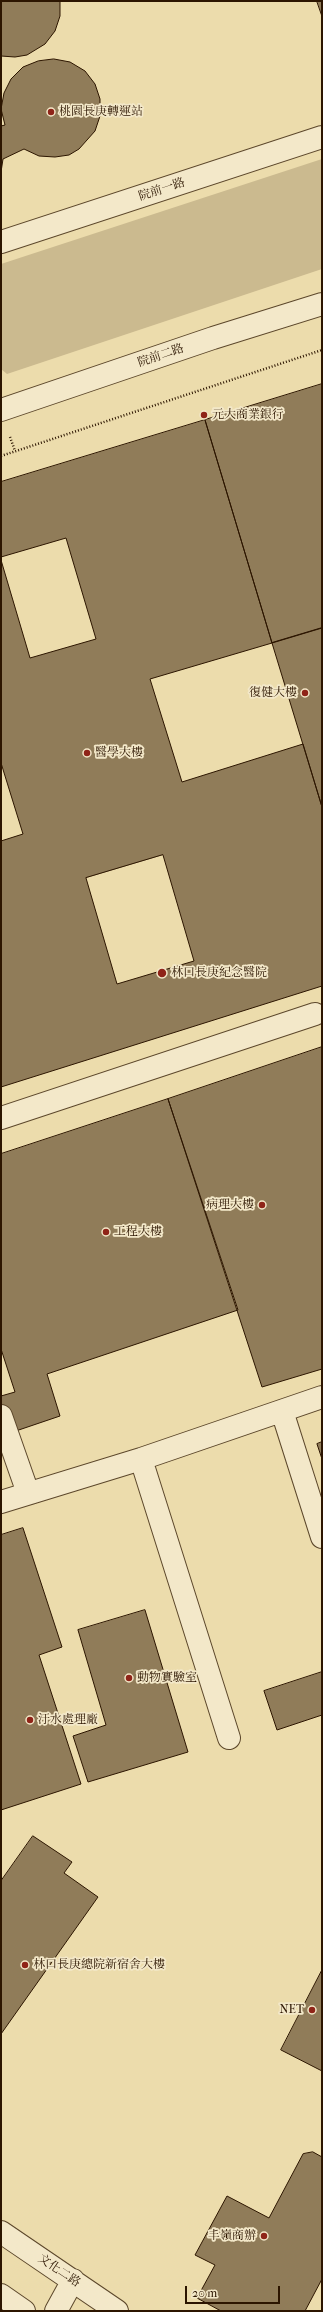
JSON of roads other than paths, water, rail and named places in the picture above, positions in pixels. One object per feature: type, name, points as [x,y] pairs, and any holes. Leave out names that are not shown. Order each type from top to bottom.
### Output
[{"type":"street","name":"院前一路","points":[[1,242],[322,137]]},
{"type":"street","name":"院前二路","points":[[1,410],[213,338],[322,304]]},
{"type":"street","points":[[1,1118],[315,1014]]},
{"type":"street","points":[[1,1502],[140,1459],[322,1397]]},
{"type":"street","points":[[282,1410],[322,1537]]},
{"type":"street","points":[[1,1416],[28,1493]]},
{"type":"street","points":[[140,1459],[229,1738]]},
{"type":"street","name":"文化二路","points":[[1,2232],[117,2311]]},
{"type":"street","points":[[56,2311],[73,2280]]},
{"type":"street","points":[[1,2295],[24,2311]]},
{"type":"place","name":"桃園長庚轉運站","points":[[51,112]]},
{"type":"place","name":"元大商業銀行","points":[[204,415]]},
{"type":"place","name":"復健大樓","points":[[305,693]]},
{"type":"place","name":"醫學大樓","points":[[87,753]]},
{"type":"place","name":"林口長庚紀念醫院","points":[[162,973]]},
{"type":"place","name":"病理大樓","points":[[262,1205]]},
{"type":"place","name":"工程大樓","points":[[106,1232]]},
{"type":"place","name":"動物實驗室","points":[[129,1678]]},
{"type":"place","name":"汙水處理廠","points":[[30,1720]]},
{"type":"place","name":"林口長庚總院新宿舍大樓","points":[[25,1965]]},
{"type":"place","name":"NET","points":[[312,2010]]},
{"type":"place","name":"丰嶺商辦","points":[[264,2236]]}]
